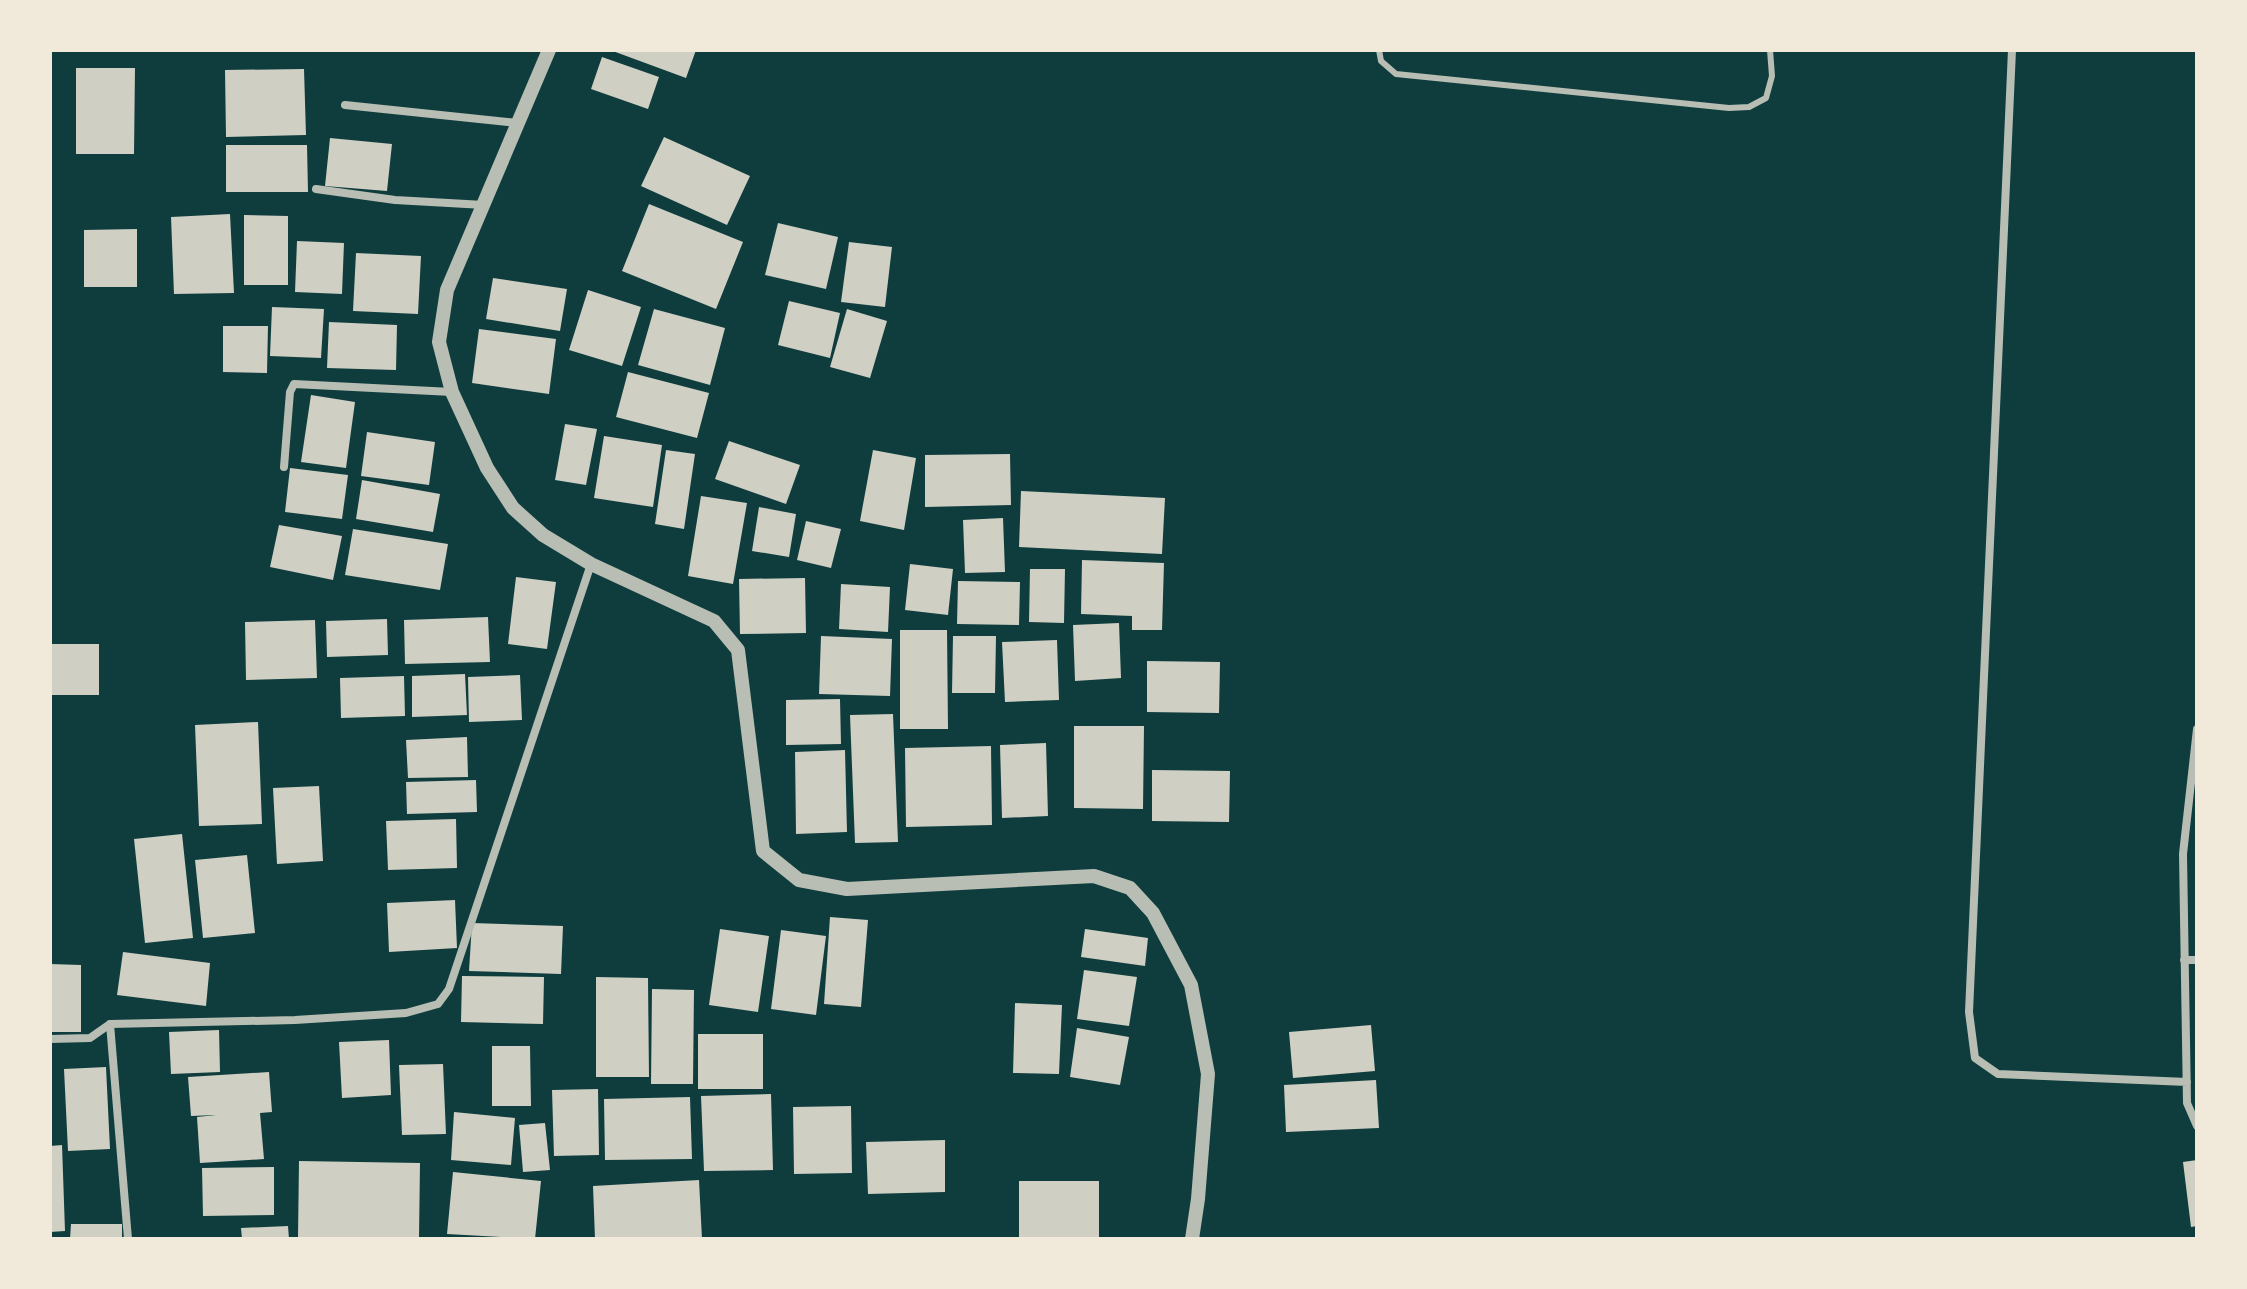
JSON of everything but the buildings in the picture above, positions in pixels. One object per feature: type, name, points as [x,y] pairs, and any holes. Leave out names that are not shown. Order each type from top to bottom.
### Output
[{"type":"street","points":[[549,50],[447,290],[439,342],[452,392],[487,468],[513,508],[543,535],[591,564],[714,621],[738,650],[763,851],[799,880],[847,889],[1094,876],[1130,888],[1153,913],[1191,985],[1208,1074],[1192,1239]]},
{"type":"street","points":[[2012,50],[1969,1012],[1971,1042],[1975,1058],[1998,1074],[2187,1082]]},
{"type":"street","points":[[345,105],[518,123]]},
{"type":"street","points":[[316,189],[395,200],[484,205]]},
{"type":"street","points":[[284,467],[290,392],[294,384],[452,392]]},
{"type":"street","points":[[50,1039],[90,1038],[110,1024],[295,1020],[406,1013],[438,1004],[449,989],[591,564]]},
{"type":"street","points":[[2197,729],[2183,854],[2187,1103],[2197,1126]]},
{"type":"street","points":[[2184,960],[2197,960]]},
{"type":"street","points":[[110,1024],[128,1239]]},
{"type":"lane","points":[[1379,50],[1381,61],[1396,74],[1729,108],[1749,107],[1766,98],[1772,76],[1770,50]]}]
